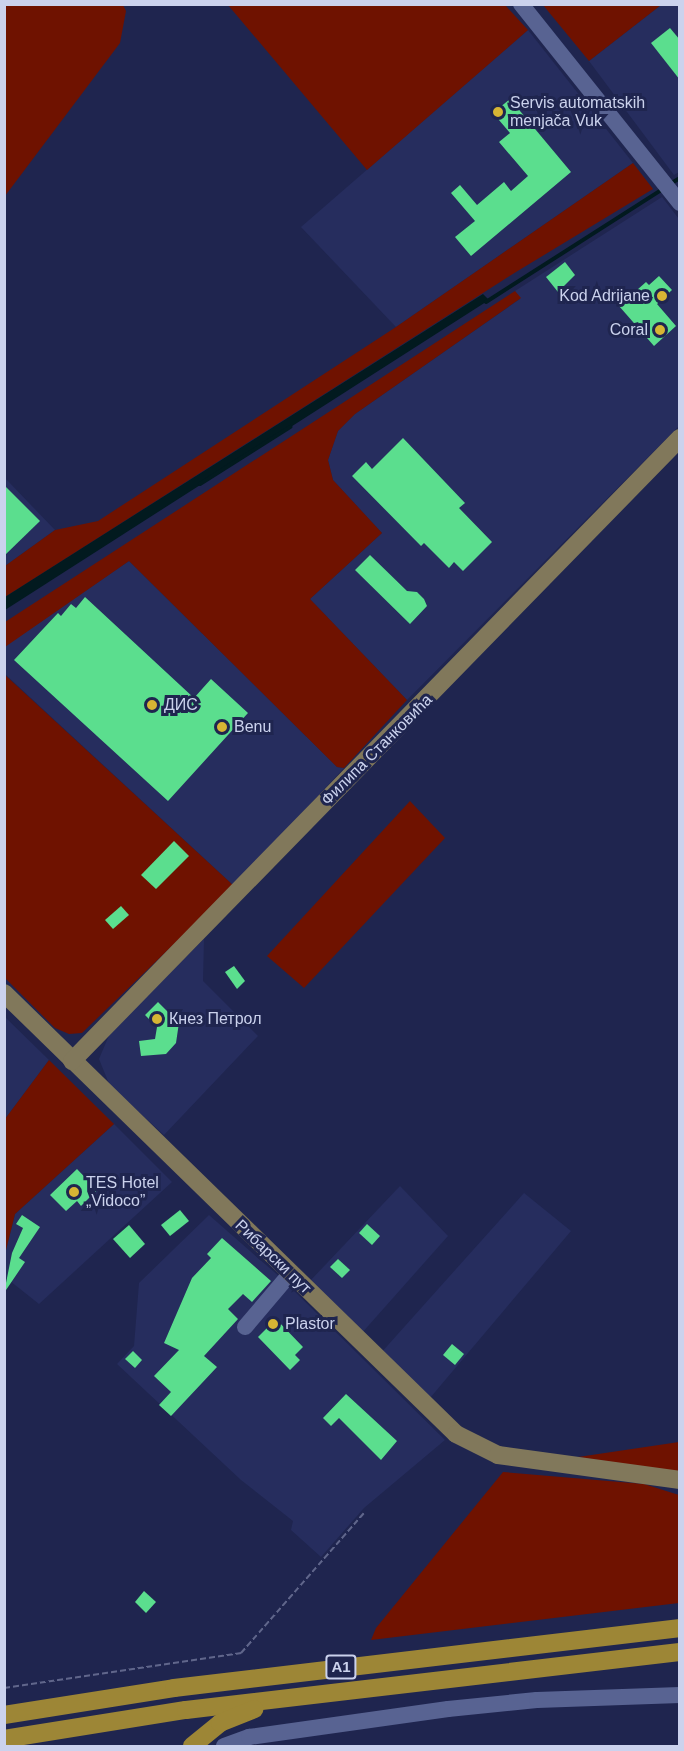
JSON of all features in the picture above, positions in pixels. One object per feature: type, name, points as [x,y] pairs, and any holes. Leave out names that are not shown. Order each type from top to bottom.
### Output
[{"type":"highway","name":"A1","points":[[4,1715],[186,1686],[680,1628]]},
{"type":"highway","name":"A1","points":[[4,1740],[154,1714],[680,1652]]},
{"type":"highway","points":[[192,1746],[231,1718],[284,1698]]},
{"type":"main road","name":"Филипа Станковића","points":[[72,1060],[680,438]]},
{"type":"main road","name":"Рибарски пут","points":[[4,993],[442,1423],[472,1445],[522,1459],[680,1480]]},
{"type":"street","points":[[521,4],[676,198]]},
{"type":"street","points":[[245,1327],[290,1274]]},
{"type":"street","points":[[224,1746],[249,1737],[459,1708],[537,1700],[680,1695]]},
{"type":"path","points":[[4,1689],[241,1653],[364,1513]]},
{"type":"shaded area","points":[[4,5],[123,5],[126,11],[120,43],[5,196]]},
{"type":"shaded area","points":[[228,5],[505,5],[528,30],[367,170]]},
{"type":"shaded area","points":[[543,5],[661,5],[589,61]]},
{"type":"shaded area","points":[[661,5],[679,5],[679,172],[674,175],[589,61]]},
{"type":"shaded area","points":[[528,30],[633,163],[396,327],[301,227]]},
{"type":"shaded area","points":[[633,163],[653,189],[516,272],[5,597],[5,566],[55,530],[98,521],[396,327]]},
{"type":"shaded area","points":[[662,197],[679,219],[679,426],[407,700],[310,599],[382,533],[333,480],[328,460],[338,431],[355,414],[520,299],[515,291]]},
{"type":"shaded area","points":[[515,291],[521,298],[355,414],[338,431],[328,460],[333,480],[382,533],[310,599],[407,700],[344,768],[337,767],[129,561],[5,647],[5,622]]},
{"type":"shaded area","points":[[483,294],[489,300],[5,610],[5,597]]},
{"type":"shaded area","points":[[4,477],[55,530],[5,566],[4,566]]},
{"type":"shaded area","points":[[129,561],[337,767],[344,768],[234,886],[5,674],[4,647]]},
{"type":"shaded area","points":[[4,674],[234,886],[82,1033],[69,1034],[55,1028],[5,978]]},
{"type":"shaded area","points":[[410,801],[445,838],[304,988],[267,956]]},
{"type":"shaded area","points":[[204,939],[203,981],[258,1036],[164,1135],[110,1086],[99,1059],[110,1033]]},
{"type":"shaded area","points":[[4,1016],[49,1060],[5,1119],[4,1119]]},
{"type":"shaded area","points":[[49,1060],[114,1124],[15,1214],[5,1254],[5,1119]]},
{"type":"shaded area","points":[[114,1124],[172,1182],[39,1304],[5,1277],[5,1254],[15,1214]]},
{"type":"shaded area","points":[[400,1186],[448,1236],[361,1334],[310,1281]]},
{"type":"shaded area","points":[[524,1193],[571,1231],[430,1398],[380,1354]]},
{"type":"shaded area","points":[[209,1215],[281,1278],[445,1440],[364,1508],[321,1557],[291,1530],[293,1521],[241,1480],[117,1364],[134,1346],[139,1283]]},
{"type":"shaded area","points":[[679,1442],[679,1472],[578,1457]]},
{"type":"shaded area","points":[[503,1472],[644,1484],[679,1495],[679,1603],[371,1640],[376,1628]]},
{"type":"building","points":[[670,28],[680,40],[680,80],[651,43]]},
{"type":"building","points":[[510,99],[571,172],[471,256],[455,237],[475,221],[451,193],[460,185],[477,205],[504,182],[511,191],[528,176],[499,142],[510,133],[493,113]]},
{"type":"building","points":[[565,262],[575,275],[558,292],[546,277]]},
{"type":"building","points":[[659,276],[672,290],[657,304],[676,326],[654,346],[619,306],[646,282],[649,285]]},
{"type":"building","points":[[403,438],[465,503],[459,508],[492,542],[463,571],[454,562],[449,568],[424,543],[421,546],[352,476],[366,462],[372,469]]},
{"type":"building","points":[[4,485],[40,521],[4,556]]},
{"type":"building","points":[[370,555],[407,591],[417,592],[424,599],[427,606],[410,624],[355,570]]},
{"type":"building","name":"ДИС","points":[[85,597],[194,698],[211,679],[248,713],[168,801],[14,660],[58,613],[61,616],[71,604],[76,608]]},
{"type":"building","points":[[174,841],[189,856],[156,889],[141,875]]},
{"type":"building","points":[[121,906],[129,915],[113,929],[105,920]]},
{"type":"building","points":[[234,966],[245,981],[237,989],[225,972]]},
{"type":"building","points":[[158,1002],[173,1017],[181,1009],[176,1043],[166,1054],[141,1056],[139,1041],[155,1039],[157,1027],[145,1015]]},
{"type":"building","name":"TES Hotel „Vidoco”","points":[[77,1169],[97,1190],[81,1206],[77,1201],[66,1211],[50,1195]]},
{"type":"building","points":[[180,1210],[189,1221],[170,1236],[161,1225]]},
{"type":"building","points":[[22,1215],[40,1227],[19,1258],[25,1262],[4,1293],[12,1253],[23,1228],[16,1224]]},
{"type":"building","points":[[367,1224],[380,1236],[372,1245],[359,1233]]},
{"type":"building","points":[[129,1225],[145,1244],[130,1258],[113,1239]]},
{"type":"building","points":[[222,1238],[271,1281],[252,1302],[243,1294],[228,1309],[238,1319],[204,1356],[217,1367],[171,1416],[159,1405],[171,1392],[154,1376],[179,1350],[164,1343],[192,1278],[211,1258],[207,1254]]},
{"type":"building","points":[[338,1259],[350,1270],[342,1278],[330,1267]]},
{"type":"building","points":[[276,1319],[303,1347],[295,1355],[300,1360],[290,1370],[258,1337]]},
{"type":"building","points":[[452,1344],[464,1354],[455,1365],[443,1355]]},
{"type":"building","points":[[133,1351],[142,1360],[135,1368],[125,1359]]},
{"type":"building","points":[[346,1394],[397,1441],[381,1460],[339,1418],[331,1426],[323,1418]]},
{"type":"building","points":[[144,1591],[156,1602],[146,1613],[135,1602]]},
{"type":"waterway","points":[[670,184],[680,178]]},
{"type":"waterway","points":[[486,302],[664,188]]},
{"type":"waterway","points":[[200,484],[290,427]]},
{"type":"place","name":"Servis automatskih menjača Vuk","points":[[498,112]]},
{"type":"place","name":"Kod Adrijane","points":[[662,296]]},
{"type":"place","name":"Coral","points":[[660,330]]},
{"type":"place","name":"ДИС","points":[[152,705]]},
{"type":"place","name":"Benu","points":[[222,727]]},
{"type":"place","name":"Кнез Петрол","points":[[157,1019]]},
{"type":"place","name":"TES Hotel „Vidoco”","points":[[74,1192]]},
{"type":"place","name":"Plastor","points":[[273,1324]]}]
